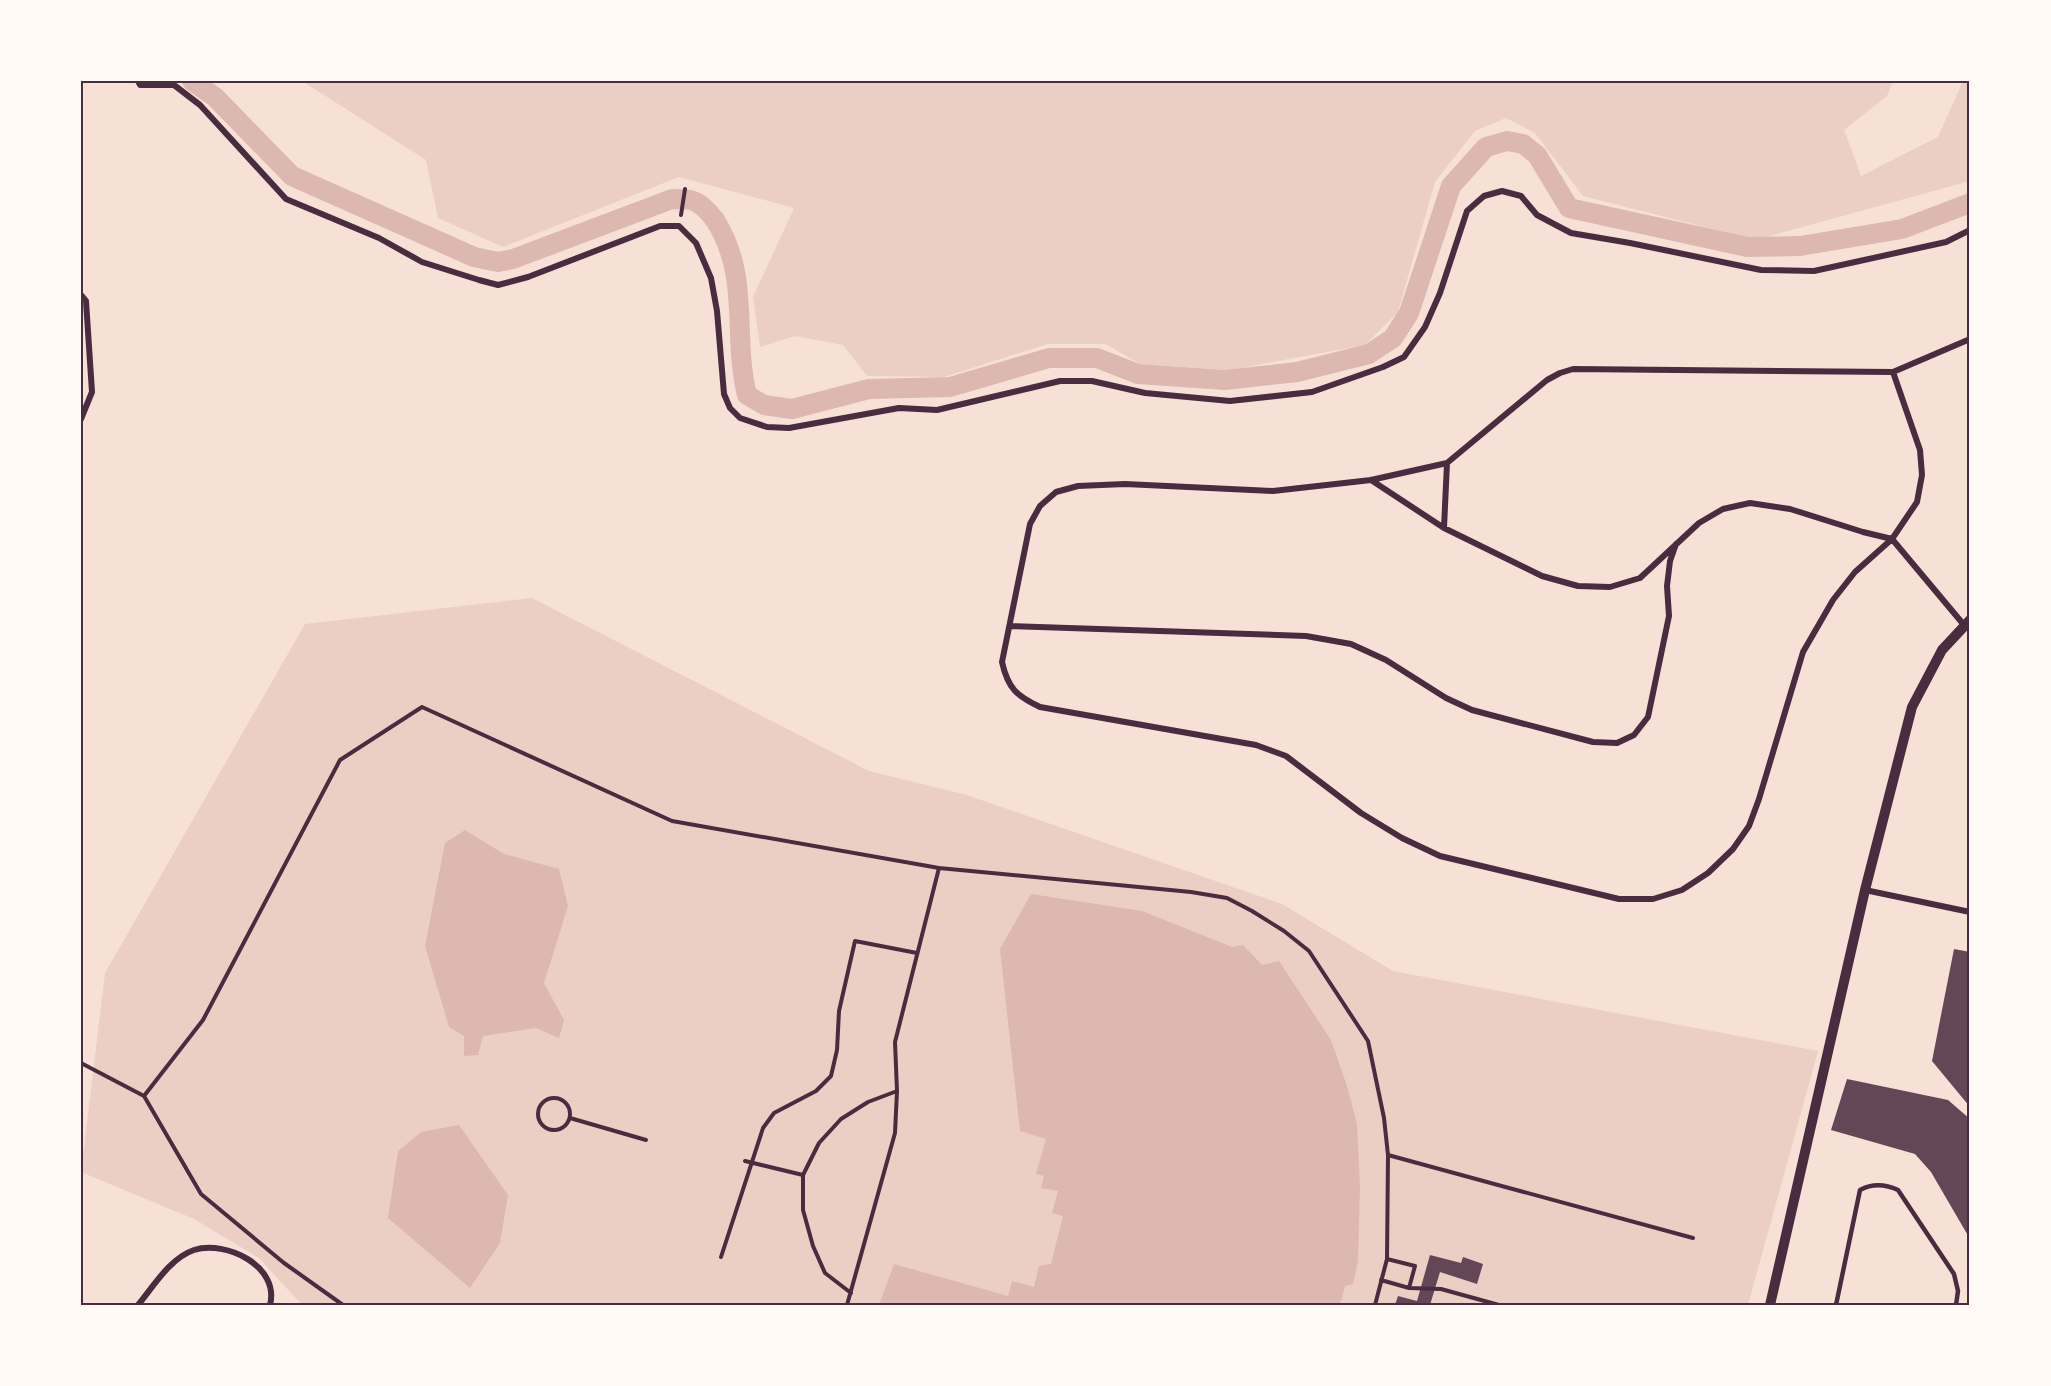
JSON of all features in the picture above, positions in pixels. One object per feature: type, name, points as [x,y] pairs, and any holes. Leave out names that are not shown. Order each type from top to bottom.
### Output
[{"type":"street","points":[[138,81],[140,85],[174,85],[200,105],[286,199],[379,238],[422,262],[478,280],[498,285],[528,277],[660,226],[679,226],[696,243],[711,278],[717,311],[724,394],[730,408],[740,418],[767,427],[789,428],[899,408],[938,410],[1060,381],[1092,381],[1145,393],[1230,401],[1312,392],[1383,367],[1404,357],[1425,327],[1467,212],[1484,196],[1502,191],[1521,196],[1537,215],[1571,233],[1761,270],[1814,271],[1946,242],[1970,230]]},
{"type":"street","points":[[81,295],[86,301],[92,392],[81,419]]},
{"type":"street","points":[[1893,372],[1920,450],[1922,475],[1917,502],[1892,539],[1855,572],[1833,600],[1803,652],[1749,826],[1733,849],[1708,873],[1682,890],[1653,899],[1619,899],[1440,856],[1402,838],[1361,813],[1286,756],[1256,745],[1041,707],[1020,697],[1006,680],[1002,662],[1030,524],[1040,506],[1056,492],[1078,486],[1125,484],[1273,491],[1371,480],[1448,463],[1547,380],[1572,369],[1893,372],[1970,339]]},
{"type":"street","points":[[1444,528],[1448,463]]},
{"type":"street","points":[[1371,480],[1444,528],[1542,576],[1578,586],[1610,587],[1640,578],[1699,523],[1724,509],[1750,503],[1790,509],[1892,539],[1967,622],[1942,650],[1912,707],[1865,890],[1770,1305]]},
{"type":"street","points":[[1010,626],[1306,636],[1351,644],[1386,660],[1446,698],[1472,710],[1593,742],[1617,743],[1634,735],[1648,717],[1668,616],[1667,586],[1670,561],[1676,544]]},
{"type":"street","points":[[1865,890],[1970,912]]},
{"type":"street","points":[[138,1305],[175,1260],[193,1250],[216,1247],[244,1256],[265,1274],[272,1298],[270,1305]]},
{"type":"lane","points":[[1837,1305],[1860,1190],[1868,1186],[1886,1185],[1898,1190],[1954,1274],[1958,1291],[1956,1305]]},
{"type":"path","points":[[682,212],[685,189]]},
{"type":"path","points":[[144,1096],[203,1020],[340,760],[422,707],[672,821],[939,868],[1191,892],[1227,898],[1284,931],[1309,951],[1368,1041],[1384,1119],[1388,1155],[1387,1259],[1375,1305]]},
{"type":"path","points":[[847,1305],[895,1133],[897,1091],[895,1042],[939,868]]},
{"type":"path","points":[[721,1257],[763,1128],[774,1113],[816,1091],[831,1076],[837,1050],[839,1011],[855,941],[917,953]]},
{"type":"path","points":[[81,1063],[144,1096],[201,1194],[284,1263],[343,1305]]},
{"type":"path","points":[[851,1293],[825,1273],[813,1246],[803,1210],[803,1175],[819,1143],[841,1119],[868,1102],[897,1091]]},
{"type":"path","points":[[553,1098],[558,1099],[570,1108],[570,1119],[564,1127],[553,1130],[543,1126],[539,1111],[544,1102],[553,1098]]},
{"type":"path","points":[[570,1119],[646,1140]]},
{"type":"path","points":[[1388,1155],[1694,1238]]},
{"type":"path","points":[[745,1161],[803,1175]]},
{"type":"path","points":[[1387,1259],[1415,1266],[1409,1288]]},
{"type":"path","points":[[1381,1280],[1409,1288],[1441,1289],[1499,1305]]},
{"type":"shaded area","points":[[302,81],[1893,81],[1887,96],[1844,130],[1861,176],[1938,137],[1963,81],[1970,81],[1970,181],[1755,240],[1583,196],[1535,133],[1506,118],[1475,131],[1435,182],[1398,312],[1365,345],[1230,370],[1140,364],[1105,344],[1048,344],[944,377],[867,376],[843,345],[795,336],[760,347],[753,297],[794,208],[679,177],[503,247],[438,218],[426,160]]},
{"type":"shaded area","points":[[532,598],[869,771],[967,795],[1282,904],[1393,971],[1818,1051],[1748,1305],[302,1305],[259,1258],[194,1219],[81,1172],[105,973],[305,624]]},
{"type":"shaded area","points":[[465,830],[504,854],[559,869],[568,906],[544,983],[564,1020],[559,1038],[536,1028],[483,1036],[478,1055],[464,1056],[464,1036],[449,1027],[425,946],[445,843]]},
{"type":"shaded area","points":[[1031,894],[1142,911],[1232,947],[1243,945],[1262,965],[1279,961],[1331,1040],[1357,1124],[1360,1187],[1358,1261],[1353,1284],[1345,1286],[1340,1305],[879,1305],[894,1264],[1008,1296],[1012,1281],[1034,1287],[1039,1266],[1051,1264],[1063,1216],[1052,1213],[1058,1191],[1041,1188],[1044,1176],[1036,1174],[1046,1139],[1020,1131],[1000,949]]},
{"type":"shaded area","points":[[459,1125],[508,1195],[500,1243],[470,1288],[388,1218],[398,1151],[421,1132]]},
{"type":"building","points":[[1954,949],[1970,952],[1970,1107],[1932,1061]]},
{"type":"building","points":[[1847,1079],[1948,1100],[1970,1119],[1970,1239],[1931,1172],[1915,1154],[1831,1130]]},
{"type":"building","points":[[1430,1255],[1461,1263],[1463,1257],[1483,1264],[1477,1284],[1440,1272],[1430,1305],[1395,1305],[1398,1296],[1417,1301]]},
{"type":"waterway","points":[[192,81],[215,97],[292,176],[474,257],[498,262],[513,259],[672,199],[691,200],[698,203],[715,220],[726,241],[733,263],[747,395],[764,405],[792,409],[869,389],[950,387],[1049,358],[1097,358],[1138,374],[1225,380],[1297,372],[1369,354],[1393,338],[1409,313],[1451,186],[1486,147],[1507,141],[1523,144],[1537,155],[1569,208],[1747,247],[1800,246],[1902,229],[1970,203]]}]
